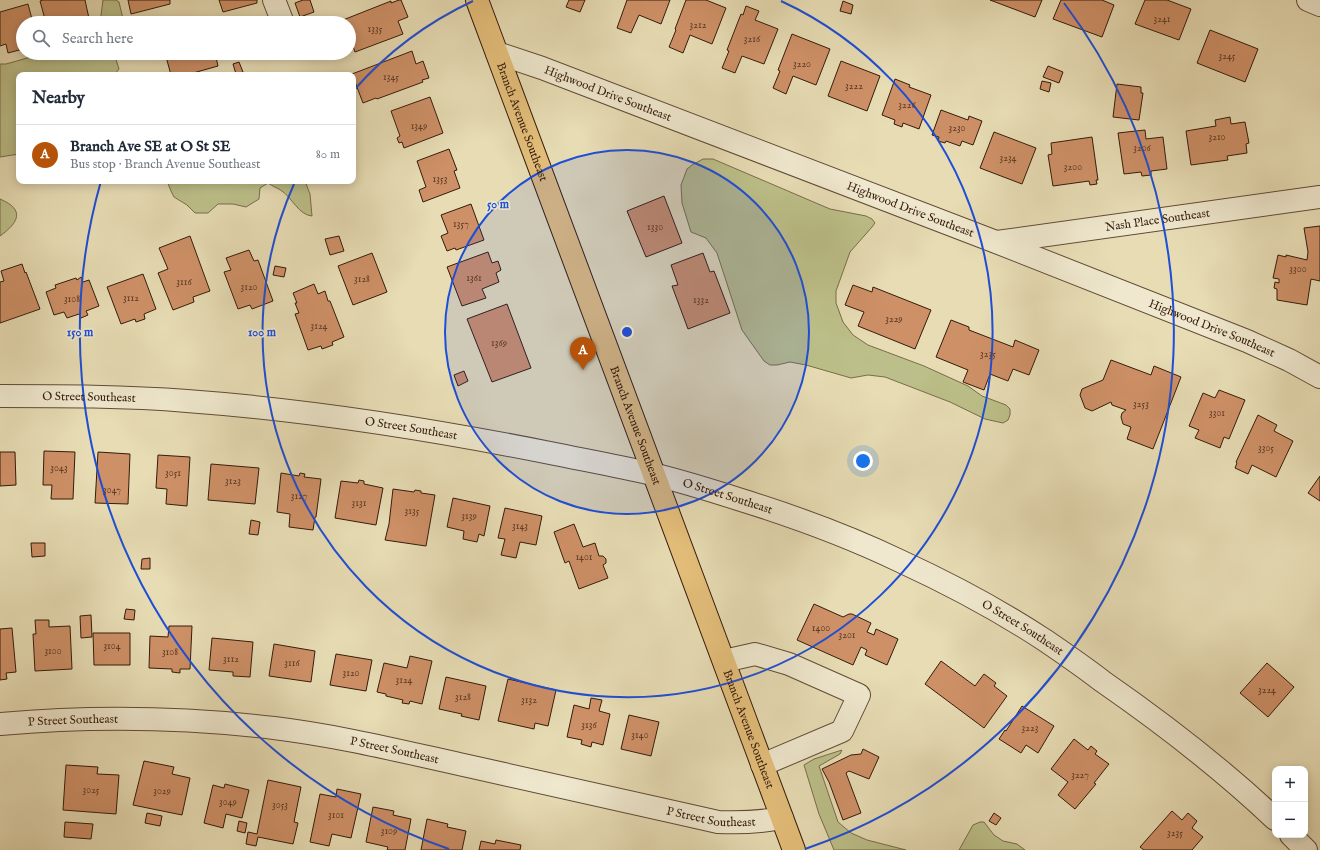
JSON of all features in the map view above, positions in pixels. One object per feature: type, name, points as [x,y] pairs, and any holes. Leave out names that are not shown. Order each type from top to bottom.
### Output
[{"type":"main road","name":"Branch Avenue Southeast","points":[[477,0],[794,850]]},
{"type":"street","points":[[274,0],[280,16]]},
{"type":"street","points":[[1308,0],[1320,5]]},
{"type":"street","name":"Highwood Drive Southeast","points":[[497,53],[542,68],[996,242],[1247,341],[1289,360],[1320,377]]},
{"type":"street","name":"Nash Place Southeast","points":[[996,242],[1320,197]]},
{"type":"street","name":"O Street Southeast","points":[[0,396],[88,396],[210,402],[356,419],[501,443],[654,475],[751,503],[829,531],[899,560],[943,581],[985,604],[1046,641],[1159,721],[1207,758],[1272,816]]},
{"type":"street","points":[[724,661],[756,654],[789,664],[859,695],[842,731],[762,765]]},
{"type":"street","name":"P Street Southeast","points":[[0,724],[75,718],[117,718],[214,722],[275,728],[359,743],[718,822],[744,822],[782,818]]},
{"type":"street","points":[[1294,838],[1306,850]]},
{"type":"green space","points":[[103,0],[116,0],[119,2],[122,16],[101,16]]},
{"type":"green space","points":[[20,60],[116,60],[119,69],[116,72],[16,72],[16,154],[0,157],[0,64]]},
{"type":"green space","points":[[703,159],[713,159],[830,209],[866,216],[872,219],[875,223],[850,252],[836,291],[836,303],[843,322],[853,335],[868,345],[924,366],[968,386],[982,396],[1006,405],[1010,409],[1008,420],[1003,423],[985,419],[950,402],[885,377],[868,375],[851,378],[806,365],[790,362],[770,365],[764,361],[742,330],[717,253],[706,238],[691,232],[682,203],[681,185],[687,169]]},
{"type":"green space","points":[[168,184],[266,184],[260,188],[259,199],[246,207],[233,204],[218,204],[208,213],[195,213],[187,205],[174,197]]},
{"type":"green space","points":[[270,184],[306,184],[310,194],[312,216],[303,213],[286,194]]},
{"type":"green space","points":[[0,199],[14,208],[16,217],[11,226],[0,236]]},
{"type":"green space","points":[[842,750],[840,754],[819,766],[838,822],[851,833],[867,840],[906,850],[834,850],[819,814],[804,765],[814,759]]},
{"type":"green space","points":[[984,822],[994,835],[1003,841],[1017,844],[1025,850],[959,850],[973,825]]},
{"type":"building","points":[[85,0],[88,16],[44,16],[40,1]]},
{"type":"building","points":[[128,0],[170,0],[170,4],[131,14]]},
{"type":"building","points":[[219,0],[257,0],[257,3],[223,12]]},
{"type":"building","points":[[303,0],[310,0],[314,12],[300,16],[295,3]]},
{"type":"building","points":[[401,0],[408,17],[398,21],[403,34],[356,52],[356,16],[353,16],[391,1],[391,3]]},
{"type":"building","points":[[569,0],[585,0],[580,12],[566,7]]},
{"type":"building","points":[[627,0],[670,0],[661,24],[639,15],[631,33],[617,28]]},
{"type":"building","points":[[686,0],[706,0],[726,8],[712,44],[690,35],[683,53],[669,47]]},
{"type":"building","points":[[990,0],[1042,0],[1035,17]]},
{"type":"building","points":[[1061,0],[1102,0],[1114,5],[1102,37],[1053,19]]},
{"type":"building","points":[[1145,0],[1167,0],[1191,9],[1179,40],[1135,24]]},
{"type":"building","points":[[843,1],[853,5],[851,14],[840,11]]},
{"type":"building","points":[[28,4],[31,16],[16,16],[16,51],[8,53],[6,44],[0,46],[0,12]]},
{"type":"building","points":[[746,6],[759,11],[755,20],[778,29],[764,64],[742,56],[735,73],[722,68],[729,51],[727,50],[741,14],[743,15]]},
{"type":"building","points":[[1210,30],[1258,49],[1245,82],[1197,63]]},
{"type":"building","points":[[792,34],[830,49],[816,85],[793,76],[786,94],[773,88],[780,71],[778,70]]},
{"type":"building","points":[[412,51],[416,64],[423,61],[429,78],[422,80],[423,82],[363,103],[356,85],[356,72]]},
{"type":"building","points":[[167,60],[217,60],[218,66],[197,72],[170,72]]},
{"type":"building","points":[[841,61],[880,76],[867,111],[828,96]]},
{"type":"building","points":[[239,62],[243,72],[235,72],[233,64]]},
{"type":"building","points":[[1048,66],[1063,72],[1059,83],[1043,77]]},
{"type":"building","points":[[895,79],[910,85],[909,87],[931,95],[919,129],[903,123],[902,127],[894,124],[895,120],[882,115]]},
{"type":"building","points":[[1042,81],[1051,83],[1049,92],[1040,89]]},
{"type":"building","points":[[1117,84],[1141,87],[1141,93],[1143,93],[1139,120],[1113,117]]},
{"type":"building","points":[[430,97],[443,133],[404,148],[402,142],[399,143],[397,138],[400,136],[391,111]]},
{"type":"building","points":[[941,110],[968,120],[969,116],[982,121],[973,145],[962,141],[960,146],[946,141],[945,143],[938,141],[939,137],[932,135]]},
{"type":"building","points":[[1230,117],[1231,124],[1245,122],[1249,143],[1246,144],[1247,153],[1227,156],[1228,160],[1191,165],[1186,131],[1216,126],[1215,120]]},
{"type":"building","points":[[1145,130],[1146,139],[1163,137],[1167,169],[1151,171],[1151,175],[1142,176],[1141,172],[1124,174],[1118,133]]},
{"type":"building","points":[[994,132],[1036,148],[1022,184],[980,168]]},
{"type":"building","points":[[1092,137],[1098,180],[1096,180],[1097,184],[1090,185],[1089,181],[1053,186],[1048,155],[1052,154],[1051,143]]},
{"type":"building","points":[[449,149],[457,170],[454,171],[460,188],[423,202],[419,190],[426,187],[417,161]]},
{"type":"building","points":[[664,196],[682,243],[646,257],[627,211]]},
{"type":"building","points":[[471,204],[484,240],[456,250],[455,248],[447,251],[441,236],[448,233],[441,215]]},
{"type":"building","points":[[1320,226],[1320,281],[1311,279],[1307,305],[1277,300],[1277,289],[1274,288],[1275,282],[1279,283],[1279,279],[1273,278],[1278,255],[1286,257],[1286,255],[1307,260],[1308,252],[1304,228]]},
{"type":"building","points":[[190,236],[210,291],[193,297],[194,302],[173,310],[158,273],[168,269],[159,248]]},
{"type":"building","points":[[339,236],[344,251],[330,255],[325,239]]},
{"type":"building","points":[[249,250],[254,261],[258,260],[273,301],[252,309],[250,305],[238,309],[224,272],[231,270],[226,258]]},
{"type":"building","points":[[488,252],[492,263],[498,261],[501,270],[496,273],[499,282],[482,289],[486,298],[462,306],[447,267]]},
{"type":"building","points":[[372,253],[387,292],[353,305],[338,266]]},
{"type":"building","points":[[703,253],[710,272],[714,271],[730,313],[688,329],[672,286],[678,285],[671,265]]},
{"type":"building","points":[[22,264],[40,309],[0,323],[0,282],[4,281],[1,271]]},
{"type":"building","points":[[275,266],[286,268],[284,277],[273,275]]},
{"type":"building","points":[[143,274],[156,309],[144,314],[145,319],[136,322],[135,319],[121,324],[107,287]]},
{"type":"building","points":[[81,277],[83,282],[89,280],[99,306],[86,311],[88,315],[81,318],[79,314],[67,318],[64,312],[54,315],[46,292],[56,288],[55,285],[76,278],[77,280]]},
{"type":"building","points":[[314,284],[318,294],[325,291],[344,337],[332,342],[333,345],[322,349],[321,346],[308,350],[295,314],[299,313],[293,293]]},
{"type":"building","points":[[853,285],[872,292],[873,287],[931,310],[915,349],[858,326],[864,312],[845,305]]},
{"type":"building","points":[[507,304],[531,368],[492,382],[467,319]]},
{"type":"building","points":[[951,320],[969,327],[969,330],[1013,347],[1015,340],[1039,350],[1029,375],[1013,369],[1008,381],[990,374],[984,390],[963,382],[968,370],[936,357]]},
{"type":"building","points":[[1111,360],[1151,375],[1154,366],[1181,377],[1153,449],[1127,439],[1131,427],[1123,424],[1121,417],[1122,413],[1126,410],[1112,405],[1111,402],[1092,411],[1085,408],[1080,395],[1082,389],[1103,380]]},
{"type":"building","points":[[464,371],[468,381],[458,386],[454,375]]},
{"type":"building","points":[[1219,390],[1245,400],[1229,439],[1224,437],[1220,448],[1195,438],[1199,430],[1189,426],[1203,393],[1215,398]]},
{"type":"building","points":[[1258,415],[1277,425],[1274,431],[1293,441],[1276,477],[1252,465],[1248,474],[1235,468],[1236,462]]},
{"type":"building","points":[[44,451],[75,452],[73,499],[51,499],[52,485],[43,485]]},
{"type":"building","points":[[0,452],[15,452],[16,485],[0,486]]},
{"type":"building","points":[[98,452],[130,454],[128,504],[95,503]]},
{"type":"building","points":[[158,455],[190,457],[187,506],[166,504],[167,489],[156,488]]},
{"type":"building","points":[[211,464],[259,468],[255,504],[208,500]]},
{"type":"building","points":[[281,473],[299,476],[300,473],[305,474],[304,477],[321,479],[313,530],[289,527],[290,514],[277,512]]},
{"type":"building","points":[[1320,476],[1320,501],[1308,493]]},
{"type":"building","points":[[359,480],[364,481],[364,484],[383,488],[376,525],[335,518],[341,481],[358,483]]},
{"type":"building","points":[[393,489],[414,492],[415,490],[421,491],[421,493],[435,495],[426,546],[385,540],[389,524]]},
{"type":"building","points":[[453,498],[490,506],[484,536],[479,534],[477,542],[463,539],[464,531],[447,527]]},
{"type":"building","points":[[505,508],[542,516],[536,545],[520,542],[516,558],[501,555],[505,539],[498,538]]},
{"type":"building","points":[[251,520],[260,522],[258,535],[249,534]]},
{"type":"building","points":[[574,524],[583,547],[595,543],[599,556],[603,556],[606,559],[606,563],[603,565],[608,578],[579,589],[569,561],[565,563],[554,532]]},
{"type":"building","points":[[31,543],[45,543],[45,556],[32,557]]},
{"type":"building","points":[[150,558],[150,569],[141,569],[142,559]]},
{"type":"building","points":[[814,604],[843,617],[852,614],[871,623],[867,632],[874,635],[876,629],[898,639],[887,665],[865,655],[867,650],[861,647],[853,665],[797,640]]},
{"type":"building","points":[[126,609],[135,610],[134,620],[124,619]]},
{"type":"building","points":[[91,615],[92,637],[81,638],[80,616]]},
{"type":"building","points":[[35,620],[49,620],[49,627],[70,626],[72,669],[35,671],[33,634],[36,634]]},
{"type":"building","points":[[169,626],[192,626],[190,669],[180,669],[180,673],[172,672],[172,669],[149,668],[150,636],[168,637]]},
{"type":"building","points":[[12,628],[16,672],[6,673],[7,679],[0,680],[0,629]]},
{"type":"building","points":[[93,633],[130,633],[130,665],[94,665]]},
{"type":"building","points":[[212,638],[253,642],[250,677],[233,676],[233,672],[209,670]]},
{"type":"building","points":[[274,644],[315,651],[311,682],[269,676]]},
{"type":"building","points":[[336,654],[372,660],[366,691],[330,685]]},
{"type":"building","points":[[410,656],[432,661],[422,704],[410,701],[409,704],[402,703],[403,700],[377,692],[384,663],[407,668]]},
{"type":"building","points":[[941,661],[975,686],[984,674],[996,683],[994,686],[1007,696],[984,728],[925,684]]},
{"type":"building","points":[[1267,663],[1294,687],[1268,717],[1240,693]]},
{"type":"building","points":[[446,677],[486,686],[479,720],[461,716],[462,714],[439,709]]},
{"type":"building","points":[[508,679],[556,690],[548,726],[535,723],[534,729],[498,721]]},
{"type":"building","points":[[591,698],[602,700],[599,711],[610,714],[603,745],[592,742],[591,747],[581,744],[582,740],[567,737],[574,705],[589,709]]},
{"type":"building","points":[[1022,706],[1054,726],[1038,753],[1026,745],[1021,753],[999,739]]},
{"type":"building","points":[[629,715],[659,722],[651,756],[621,749]]},
{"type":"building","points":[[1074,739],[1088,750],[1091,746],[1097,751],[1095,754],[1109,764],[1094,783],[1096,784],[1075,809],[1058,795],[1068,782],[1051,769]]},
{"type":"building","points":[[863,749],[879,757],[869,779],[849,771],[846,773],[861,813],[843,820],[829,782],[822,769],[851,755],[861,754]]},
{"type":"building","points":[[144,761],[174,767],[172,774],[190,778],[182,815],[133,805]]},
{"type":"building","points":[[66,765],[98,767],[97,774],[119,775],[116,814],[63,810]]},
{"type":"building","points":[[268,780],[301,787],[294,822],[298,823],[293,844],[258,837],[256,846],[246,844],[248,832],[257,834]]},
{"type":"building","points":[[225,784],[249,790],[242,818],[226,814],[223,828],[204,823],[213,785],[224,788]]},
{"type":"building","points":[[337,789],[361,794],[351,838],[332,834],[329,846],[310,842],[320,794],[336,797]]},
{"type":"building","points":[[373,807],[394,811],[393,815],[411,819],[405,850],[387,850],[388,847],[366,842]]},
{"type":"building","points":[[1172,811],[1182,820],[1188,813],[1197,821],[1192,828],[1203,837],[1192,850],[1144,850],[1140,847]]},
{"type":"building","points":[[147,813],[162,816],[160,826],[145,823]]},
{"type":"building","points":[[994,813],[1001,818],[996,825],[989,821]]},
{"type":"building","points":[[427,819],[448,824],[447,827],[466,831],[462,850],[421,850]]},
{"type":"building","points":[[239,821],[247,823],[245,833],[237,831]]},
{"type":"building","points":[[65,822],[93,824],[91,839],[64,837]]},
{"type":"building","points":[[496,840],[521,845],[520,850],[479,850],[481,841],[495,844]]},
{"type":"place","name":"Branch Ave SE at O St SE","points":[[583,370]]}]
